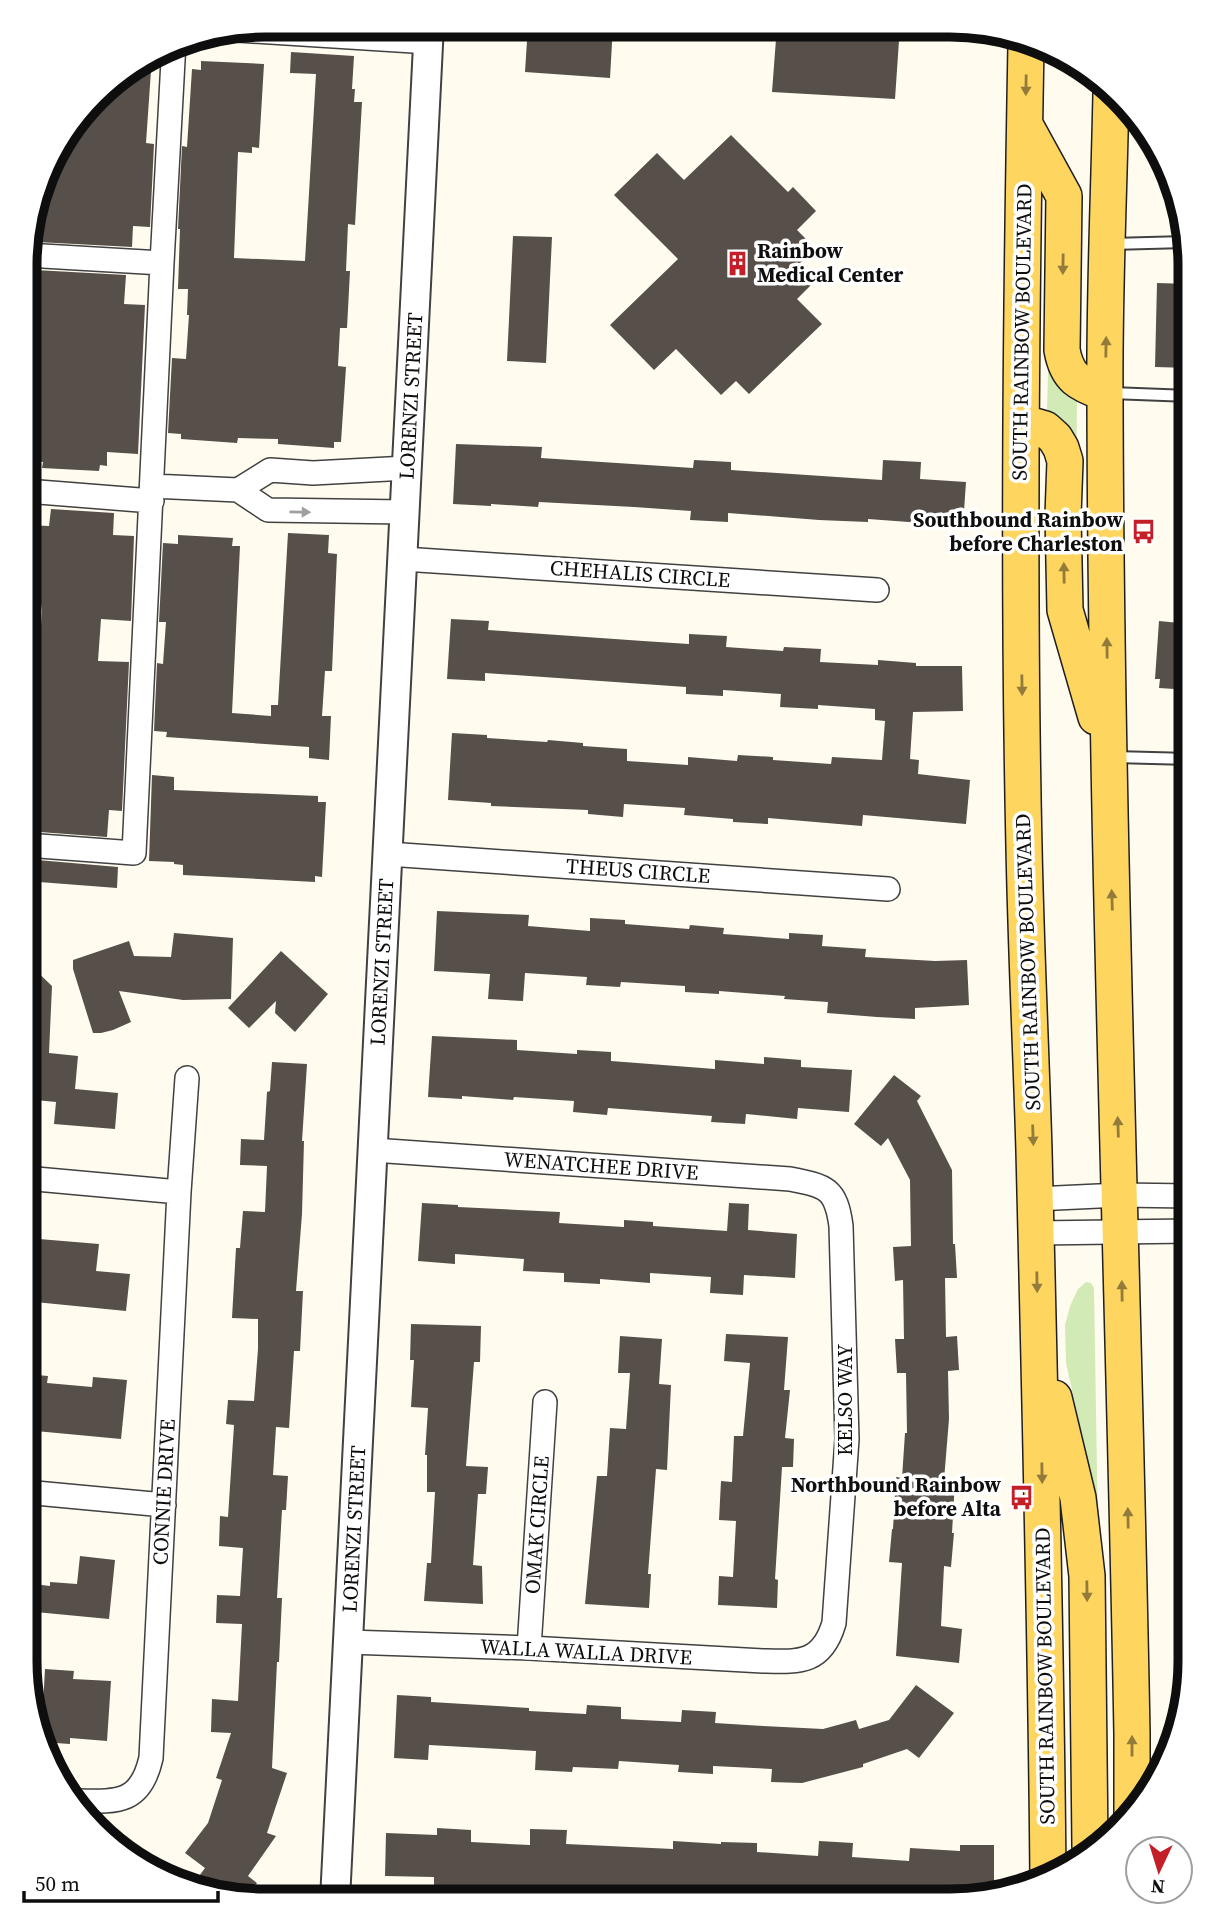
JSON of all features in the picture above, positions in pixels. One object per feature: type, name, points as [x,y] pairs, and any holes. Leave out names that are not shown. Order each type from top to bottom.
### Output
[{"type":"main road","name":"SOUTH RAINBOW BOULEVARD","points":[[1027,51],[1021,422],[1024,847],[1039,1332],[1048,1867]]},
{"type":"main road","points":[[1111,104],[1105,393],[1108,757],[1122,1231],[1132,1799]]},
{"type":"main road","points":[[1025,124],[1065,196],[1064,363],[1070,375],[1080,383],[1105,393]]},
{"type":"main road","points":[[1021,422],[1045,429],[1055,438],[1065,461],[1065,610],[1108,757]]},
{"type":"main road","points":[[1039,1332],[1078,1498],[1087,1576],[1090,1841]]},
{"type":"street","name":"LORENZI STREET","points":[[336,1889],[429,37]]},
{"type":"street","points":[[37,846],[134,853],[173,56]]},
{"type":"street","points":[[38,257],[162,263]]},
{"type":"street","points":[[37,491],[152,494],[238,490],[270,470],[313,473],[407,468]]},
{"type":"street","points":[[238,490],[268,510],[405,512]]},
{"type":"street","name":"CHEHALIS CIRCLE","points":[[403,559],[877,590]]},
{"type":"street","name":"THEUS CIRCLE","points":[[388,854],[888,888]]},
{"type":"street","name":"CONNIE DRIVE","points":[[85,1801],[125,1797],[139,1788],[144,1782],[151,1758],[187,1078]]},
{"type":"street","name":"WENATCHEE DRIVE","points":[[373,1150],[790,1179],[827,1190]]},
{"type":"street","points":[[37,1179],[179,1192]]},
{"type":"street","name":"KELSO WAY","points":[[820,1651],[830,1636],[834,1623],[847,1439],[841,1226],[838,1207],[827,1190]]},
{"type":"street","points":[[1035,1216],[1120,1195],[1178,1196]]},
{"type":"street","points":[[1035,1216],[1122,1231],[1178,1231]]},
{"type":"street","name":"OMAK CIRCLE","points":[[529,1648],[545,1402]]},
{"type":"street","points":[[37,1493],[164,1505]]},
{"type":"street","name":"WALLA WALLA DRIVE","points":[[348,1642],[529,1648],[787,1662],[806,1660],[820,1651]]},
{"type":"lane","points":[[1108,244],[1177,243]]},
{"type":"lane","points":[[1105,393],[1178,396]]},
{"type":"lane","points":[[1108,757],[1178,759]]},
{"type":"green space","points":[[1050,303],[1077,397],[1076,518],[1057,417],[1047,409]]},
{"type":"green space","points":[[1086,1282],[1091,1283],[1094,1288],[1103,1829],[1093,1485],[1066,1363],[1065,1325],[1078,1289]]},
{"type":"building","points":[[527,37],[612,37],[610,78],[525,72]]},
{"type":"building","points":[[776,37],[899,37],[895,99],[772,92]]},
{"type":"building","points":[[291,52],[354,56],[354,102],[362,102],[355,225],[348,224],[346,271],[350,271],[347,328],[340,328],[338,366],[346,367],[341,442],[334,442],[334,448],[278,444],[278,439],[238,438],[237,443],[181,439],[181,434],[168,433],[172,358],[186,359],[189,315],[188,289],[178,289],[178,229],[182,146],[187,147],[192,69],[201,70],[201,61],[264,64],[259,148],[252,147],[252,153],[238,152],[234,258],[305,261],[316,74],[290,73]]},
{"type":"building","points":[[151,67],[146,143],[154,144],[150,227],[133,226],[132,247],[39,242],[39,235],[49,192],[60,164],[75,138],[115,93]]},
{"type":"building","name":"Rainbow Medical Center","points":[[731,135],[788,192],[793,187],[816,211],[797,230],[816,249],[796,267],[812,284],[797,299],[822,324],[749,394],[736,381],[721,395],[676,349],[654,370],[610,325],[678,259],[614,195],[657,153],[684,180]]},
{"type":"building","points":[[513,236],[552,237],[546,363],[507,361]]},
{"type":"building","points":[[37,270],[126,275],[124,304],[145,305],[138,454],[107,452],[107,466],[100,465],[99,471],[42,468],[43,462],[37,461],[41,350],[37,350]]},
{"type":"building","points":[[1157,283],[1178,284],[1178,368],[1155,367]]},
{"type":"building","points":[[456,444],[542,447],[541,458],[693,468],[694,460],[731,462],[731,470],[882,480],[883,460],[921,462],[920,479],[966,482],[963,526],[728,513],[728,522],[690,520],[691,511],[634,507],[539,502],[538,507],[453,504]]},
{"type":"building","points":[[51,509],[114,513],[113,535],[134,536],[131,621],[101,619],[98,661],[129,662],[122,811],[109,810],[107,837],[37,832],[37,688],[42,611],[41,603],[37,603],[37,525],[49,526]]},
{"type":"building","points":[[288,533],[329,535],[328,553],[337,554],[332,671],[325,671],[322,716],[331,716],[329,760],[309,758],[309,747],[166,737],[167,732],[154,731],[157,663],[163,664],[166,622],[159,622],[163,543],[178,544],[178,535],[233,538],[232,546],[240,546],[232,713],[271,716],[271,705],[278,705]]},
{"type":"building","points":[[451,619],[489,621],[488,630],[689,644],[689,634],[727,636],[726,647],[783,651],[784,647],[821,649],[820,662],[878,665],[878,660],[916,663],[916,666],[962,666],[963,711],[913,712],[910,759],[919,760],[918,774],[970,780],[966,824],[863,815],[862,826],[768,818],[768,824],[684,815],[685,808],[624,804],[623,817],[588,814],[588,810],[491,806],[491,803],[448,800],[452,733],[627,749],[627,761],[688,765],[688,757],[737,761],[738,755],[831,764],[832,757],[882,760],[885,721],[875,720],[875,709],[818,705],[818,709],[780,707],[781,694],[723,690],[723,696],[686,694],[686,687],[485,673],[485,681],[447,679]]},
{"type":"building","points":[[1159,621],[1178,623],[1178,689],[1159,688],[1160,679],[1155,679]]},
{"type":"building","points":[[152,775],[174,777],[174,790],[318,796],[318,802],[326,802],[322,877],[315,876],[315,882],[183,875],[183,865],[149,861]]},
{"type":"building","points":[[37,860],[118,867],[117,888],[37,882]]},
{"type":"building","points":[[437,911],[529,915],[528,926],[590,931],[590,918],[689,929],[690,925],[724,928],[723,934],[789,939],[789,933],[823,935],[822,946],[866,949],[865,957],[967,960],[969,1005],[915,1008],[915,1019],[877,1017],[827,1013],[828,1002],[784,999],[785,996],[719,991],[719,994],[685,992],[685,986],[621,982],[620,987],[586,985],[587,977],[525,973],[523,1001],[488,999],[490,974],[434,971]]},
{"type":"building","points":[[174,933],[233,938],[231,999],[183,1000],[119,991],[131,1022],[113,1030],[93,1033],[73,969],[73,960],[129,941],[134,956],[171,957]]},
{"type":"building","points":[[281,951],[328,994],[295,1032],[275,1013],[276,1001],[249,1028],[228,1008]]},
{"type":"building","points":[[37,972],[52,986],[49,1053],[78,1056],[75,1089],[118,1093],[115,1129],[54,1124],[56,1102],[37,1100]]},
{"type":"building","points":[[432,1036],[517,1040],[517,1050],[577,1054],[577,1050],[611,1052],[611,1061],[715,1069],[715,1060],[764,1064],[764,1057],[801,1060],[801,1067],[852,1070],[849,1112],[798,1108],[797,1119],[746,1114],[745,1124],[711,1122],[712,1116],[608,1108],[607,1115],[573,1112],[574,1101],[514,1097],[513,1100],[462,1096],[462,1099],[428,1097]]},
{"type":"building","points":[[272,1062],[307,1064],[302,1141],[302,1214],[296,1291],[303,1291],[300,1351],[294,1351],[289,1428],[276,1427],[273,1475],[288,1476],[286,1510],[282,1510],[277,1598],[282,1598],[272,1768],[287,1773],[267,1833],[276,1836],[248,1876],[257,1883],[253,1888],[197,1878],[205,1868],[185,1853],[208,1823],[222,1780],[216,1778],[231,1733],[211,1732],[212,1699],[238,1701],[242,1624],[216,1623],[217,1595],[240,1596],[243,1548],[219,1546],[220,1516],[228,1517],[234,1425],[226,1424],[228,1400],[254,1401],[258,1349],[258,1319],[232,1318],[236,1248],[240,1248],[243,1211],[265,1212],[267,1166],[240,1165],[241,1139],[264,1140],[267,1092],[270,1091]]},
{"type":"building","points":[[894,1075],[921,1096],[917,1101],[952,1170],[953,1244],[957,1278],[945,1278],[946,1337],[957,1336],[959,1370],[948,1371],[949,1419],[944,1480],[955,1481],[954,1533],[951,1567],[944,1566],[941,1626],[962,1629],[959,1663],[896,1656],[902,1563],[889,1562],[896,1477],[902,1478],[907,1433],[906,1373],[897,1373],[895,1339],[904,1339],[903,1280],[895,1281],[893,1247],[911,1246],[910,1180],[888,1138],[881,1146],[854,1124]]},
{"type":"building","points":[[422,1203],[560,1212],[559,1223],[624,1227],[624,1220],[653,1222],[653,1226],[727,1231],[729,1203],[749,1204],[748,1230],[797,1234],[795,1278],[744,1275],[743,1295],[710,1293],[711,1277],[650,1273],[650,1283],[600,1279],[600,1284],[564,1282],[564,1273],[523,1271],[524,1259],[455,1254],[455,1264],[418,1261]]},
{"type":"building","points":[[37,1239],[99,1244],[96,1271],[130,1274],[126,1311],[37,1302]]},
{"type":"building","points":[[411,1324],[481,1326],[480,1362],[474,1362],[466,1466],[488,1467],[486,1494],[478,1494],[473,1565],[482,1566],[483,1604],[424,1601],[427,1563],[431,1563],[435,1492],[427,1492],[425,1455],[428,1408],[411,1407],[414,1360],[410,1360]]},
{"type":"building","points":[[726,1334],[788,1337],[784,1390],[790,1390],[785,1438],[794,1439],[793,1467],[782,1467],[775,1579],[778,1580],[777,1608],[718,1605],[719,1576],[733,1577],[736,1521],[719,1520],[721,1481],[732,1482],[734,1436],[743,1436],[750,1363],[724,1361]]},
{"type":"building","points":[[620,1336],[662,1339],[659,1384],[671,1385],[667,1470],[656,1469],[648,1574],[651,1574],[649,1608],[585,1604],[597,1476],[607,1476],[610,1428],[626,1429],[630,1373],[618,1373]]},
{"type":"building","points":[[37,1375],[48,1376],[47,1383],[92,1387],[93,1377],[127,1380],[121,1439],[37,1431]]},
{"type":"building","points":[[80,1556],[115,1560],[109,1619],[37,1612],[37,1584],[50,1586],[50,1582],[77,1584]]},
{"type":"building","points":[[45,1669],[74,1671],[73,1679],[111,1681],[107,1741],[70,1738],[70,1744],[52,1743],[43,1711]]},
{"type":"building","points":[[916,1685],[954,1713],[919,1758],[907,1749],[863,1764],[863,1767],[802,1783],[771,1782],[772,1769],[713,1766],[713,1774],[678,1772],[679,1765],[619,1761],[618,1769],[573,1767],[572,1772],[535,1770],[536,1751],[429,1745],[428,1760],[394,1758],[397,1695],[431,1697],[431,1702],[529,1708],[529,1711],[586,1714],[587,1705],[621,1707],[621,1719],[681,1722],[682,1710],[716,1712],[715,1723],[763,1726],[823,1729],[856,1720],[859,1729],[889,1720]]},
{"type":"building","points":[[437,1828],[471,1830],[471,1842],[530,1845],[530,1829],[567,1830],[566,1844],[673,1849],[673,1841],[757,1843],[757,1852],[818,1856],[819,1841],[853,1843],[852,1857],[909,1861],[910,1848],[960,1851],[960,1845],[994,1845],[994,1885],[965,1889],[545,1889],[468,1885],[468,1889],[434,1889],[434,1877],[385,1876],[386,1833],[437,1835]]},
{"type":"place","name":"Rainbow Medical Center","points":[[737,263]]},
{"type":"place","name":"Southbound Rainbow before Charleston","points":[[1143,532]]},
{"type":"place","name":"Northbound Rainbow before Alta","points":[[1021,1497]]}]
